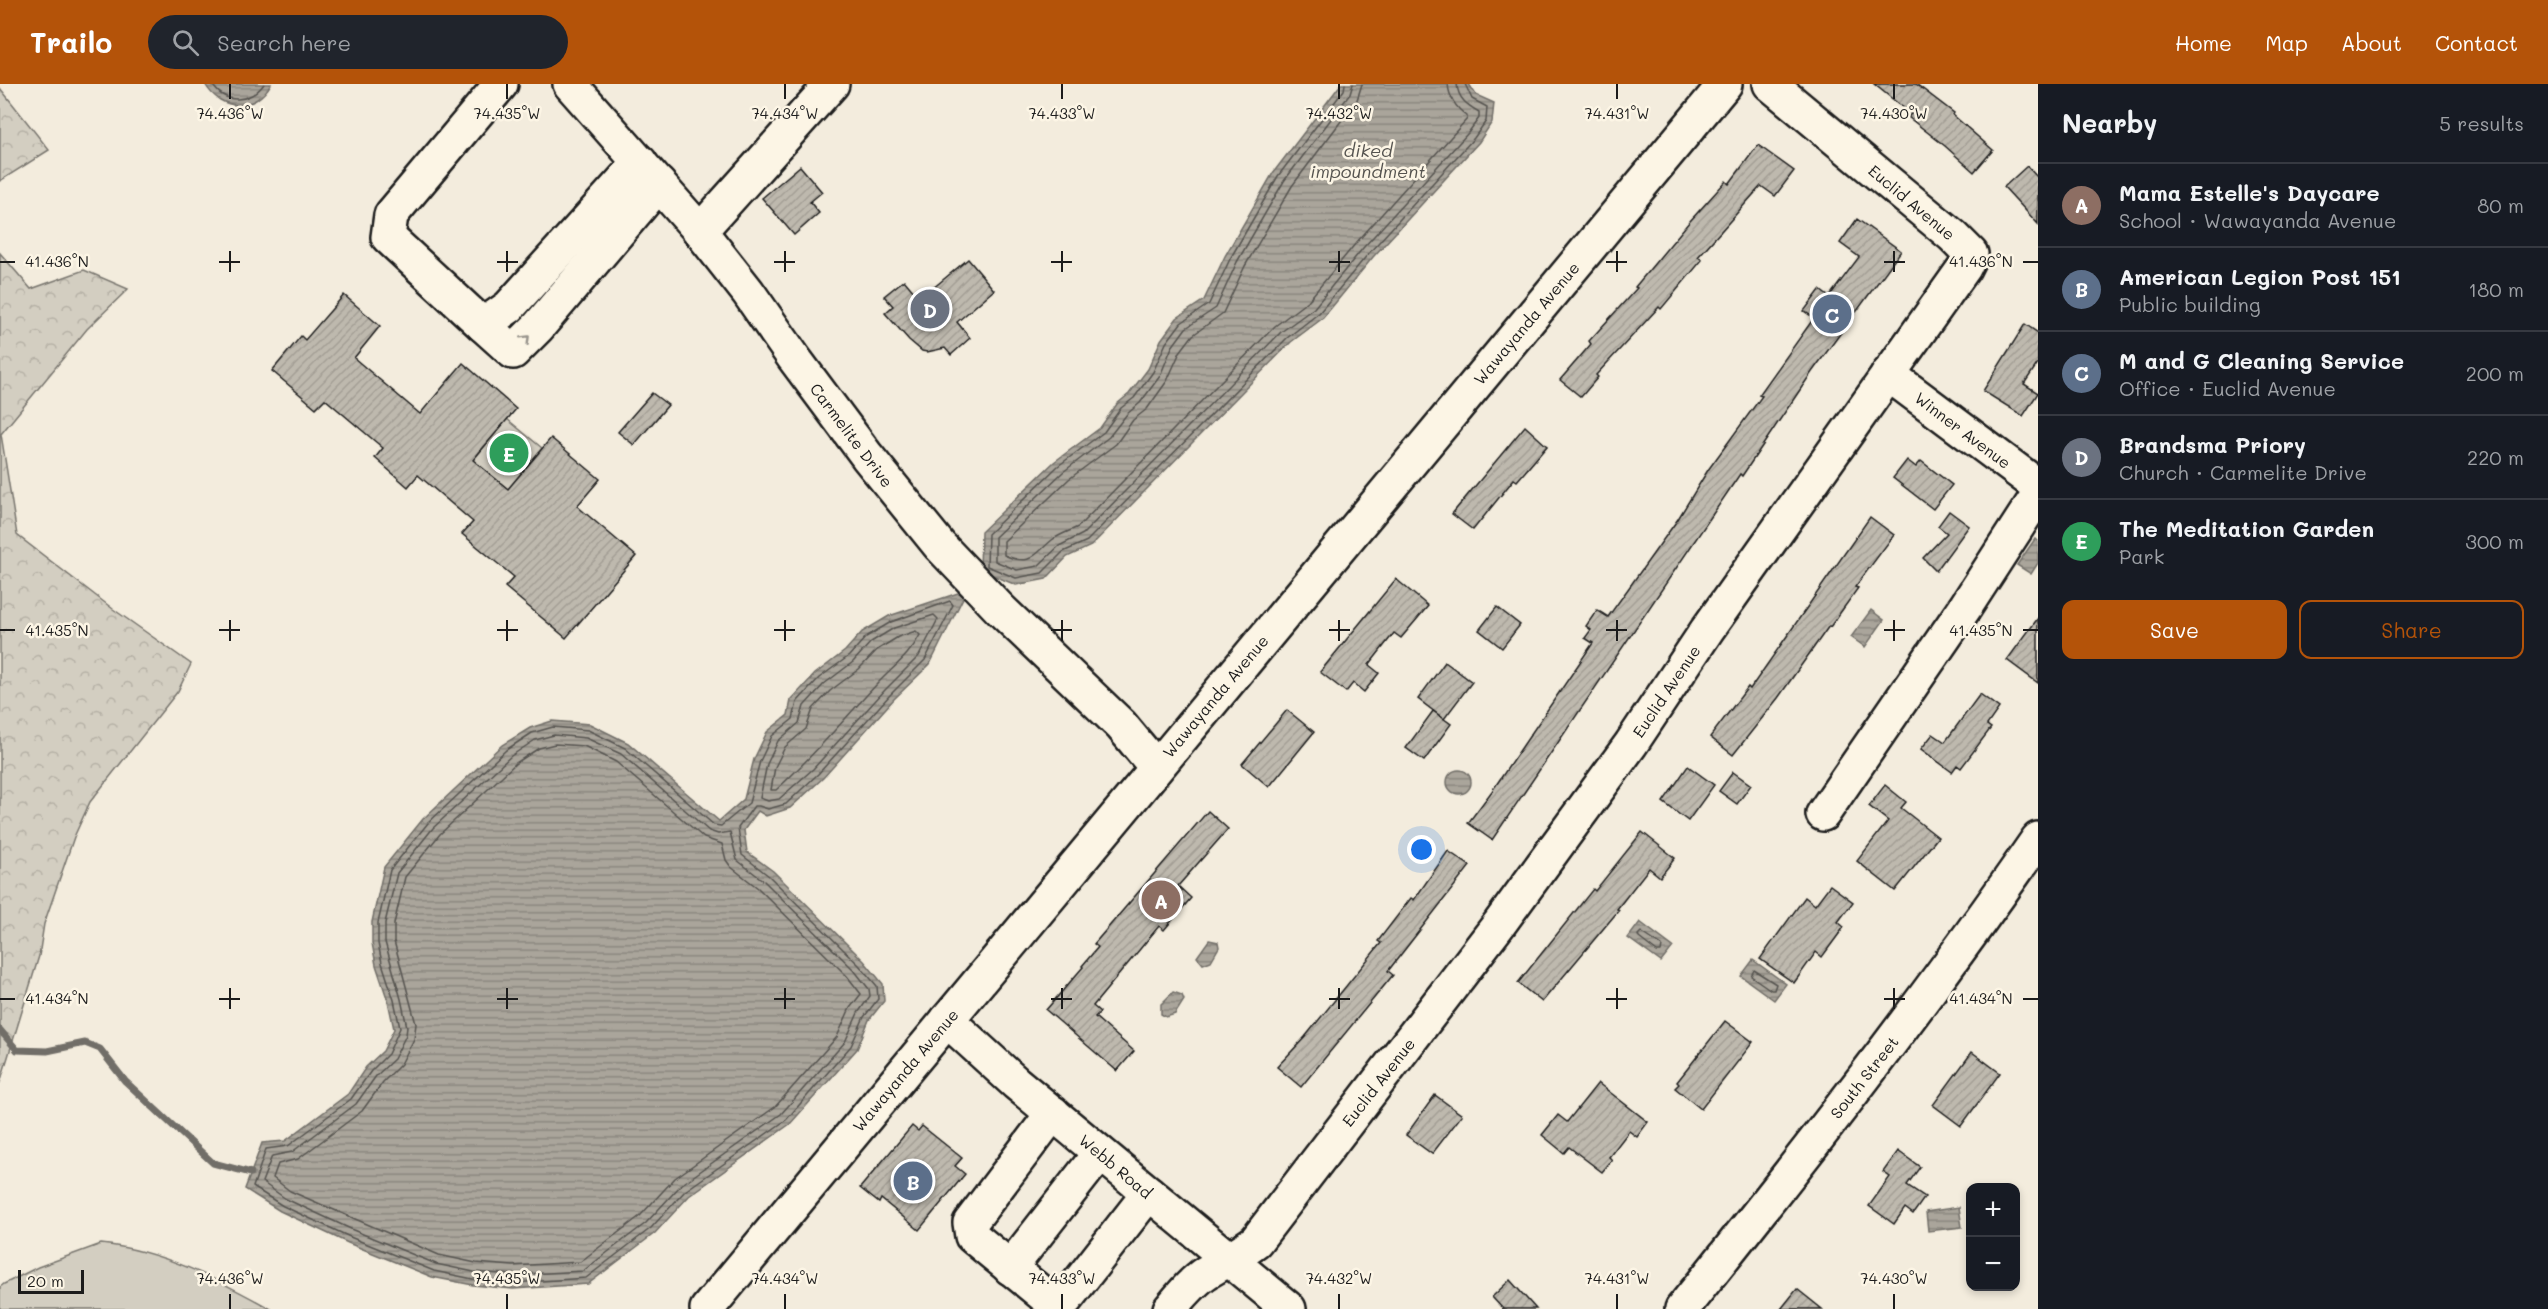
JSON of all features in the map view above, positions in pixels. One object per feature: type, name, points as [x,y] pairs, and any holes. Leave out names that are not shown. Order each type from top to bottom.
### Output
[{"type":"street","points":[[501,84],[391,215],[388,237],[513,352],[538,327],[650,173]]},
{"type":"street","name":"Carmelite Drive","points":[[570,84],[700,231],[748,292],[867,456],[940,546],[1000,609],[1121,725],[1156,767]]},
{"type":"street","points":[[700,231],[832,84]]},
{"type":"street","name":"Wawayanda Avenue","points":[[707,1309],[1725,84]]},
{"type":"street","name":"Euclid Avenue","points":[[1170,1309],[1206,1273],[1256,1241],[1500,923],[1630,744],[1707,630],[1964,268],[1971,254],[1918,205],[1770,84]]},
{"type":"street","name":"Winner Avenue","points":[[1888,374],[2038,486]]},
{"type":"street","points":[[1823,814],[1966,606],[2038,495]]},
{"type":"street","name":"South Street","points":[[1682,1309],[1879,1058],[1986,915],[2038,839]]},
{"type":"street","name":"Webb Road","points":[[947,1020],[1100,1153],[1289,1309]]},
{"type":"street","points":[[1053,1113],[970,1223],[972,1236],[1010,1268],[1052,1302],[1066,1299],[1149,1193]]},
{"type":"street","points":[[1010,1268],[1100,1153]]},
{"type":"green space","points":[[0,88],[49,150],[0,181]]},
{"type":"green space","points":[[0,253],[31,289],[84,270],[128,289],[87,329],[1,434],[17,535],[113,609],[191,664],[178,691],[90,802],[74,837],[44,924],[39,956],[0,1083]]},
{"type":"green space","points":[[507,419],[542,448],[508,489],[473,460]]},
{"type":"green space","points":[[101,1244],[146,1253],[189,1268],[271,1309],[0,1309],[0,1287],[4,1284],[38,1267]]},
{"type":"water","points":[[205,84],[271,84],[256,100],[238,105],[220,100]]},
{"type":"water","name":"diked impoundment","points":[[1341,84],[1469,84],[1476,95],[1494,103],[1492,122],[1479,142],[1373,257],[1323,318],[1291,342],[1091,546],[1067,557],[1046,579],[1016,585],[980,570],[981,532],[1054,462],[1100,428],[1117,404],[1129,394],[1148,369],[1161,340],[1177,318],[1204,300],[1225,256],[1273,173]]},
{"type":"water","points":[[2035,539],[2038,542],[2038,563],[2031,574],[2017,565]]},
{"type":"water","points":[[967,590],[930,664],[894,699],[823,778],[790,808],[766,816],[758,811],[744,830],[747,852],[773,871],[864,961],[883,984],[884,1001],[869,1020],[857,1049],[790,1124],[689,1196],[655,1233],[588,1284],[513,1289],[473,1285],[432,1277],[348,1243],[280,1211],[245,1189],[262,1143],[285,1141],[348,1094],[366,1067],[383,1051],[394,1029],[388,1001],[376,965],[372,943],[372,922],[384,867],[423,819],[502,745],[530,728],[552,721],[590,724],[628,743],[719,821],[744,799],[754,759],[767,732],[788,715],[791,700],[815,674],[845,651],[862,632],[889,616]]},
{"type":"water","points":[[1871,610],[1884,620],[1865,647],[1851,637]]},
{"type":"water","points":[[1459,770],[1468,773],[1471,782],[1468,791],[1459,794],[1450,791],[1447,782],[1450,773]]},
{"type":"water","points":[[1640,922],[1673,947],[1661,962],[1628,938]]},
{"type":"water","points":[[1209,940],[1218,942],[1219,947],[1211,961],[1203,964],[1197,957]]},
{"type":"water","points":[[1753,960],[1786,984],[1774,1000],[1741,976]]},
{"type":"water","points":[[1173,992],[1182,995],[1184,1000],[1175,1014],[1166,1017],[1161,1014],[1161,1004]]},
{"type":"water","points":[[1959,1207],[1962,1227],[1928,1231],[1926,1212]]},
{"type":"building","points":[[1874,84],[1916,84],[1954,113],[1953,115],[1993,150],[1974,172],[1908,117],[1911,114]]},
{"type":"building","points":[[1758,145],[1794,171],[1775,196],[1761,186],[1698,257],[1702,260],[1661,309],[1659,307],[1596,375],[1598,377],[1581,397],[1560,380],[1591,344],[1589,341],[1637,288],[1635,287],[1690,221],[1726,181],[1729,184]]},
{"type":"building","points":[[800,166],[822,192],[810,202],[819,213],[794,235],[762,198]]},
{"type":"building","points":[[2027,166],[2038,178],[2038,224],[2004,187]]},
{"type":"building","points":[[1857,219],[1901,251],[1812,372],[1742,476],[1740,474],[1492,840],[1468,823],[1593,643],[1585,638],[1591,630],[1586,626],[1597,610],[1608,617],[1678,519],[1708,470],[1762,396],[1759,395],[1814,318],[1804,311],[1820,290],[1829,297],[1859,257],[1840,243]]},
{"type":"building","points":[[968,259],[994,290],[957,322],[970,338],[951,355],[945,348],[922,351],[885,313],[893,306],[884,296],[904,280],[920,299]]},
{"type":"building","points":[[344,295],[380,326],[354,358],[420,414],[463,363],[516,409],[473,460],[508,489],[551,438],[600,479],[577,506],[636,556],[566,638],[505,587],[514,577],[462,534],[473,522],[418,475],[408,487],[375,458],[383,448],[325,399],[316,408],[272,371],[301,336],[305,340]]},
{"type":"building","points":[[2025,324],[2038,333],[2038,363],[2024,384],[2038,393],[2023,416],[1983,391]]},
{"type":"building","points":[[652,393],[668,405],[634,445],[618,432]]},
{"type":"building","points":[[1525,426],[1547,446],[1517,481],[1514,479],[1473,530],[1452,514]]},
{"type":"building","points":[[1907,460],[1916,467],[1921,461],[1952,485],[1933,509],[1893,478]]},
{"type":"building","points":[[1949,511],[1969,526],[1936,571],[1923,558],[1947,533],[1938,526]]},
{"type":"building","points":[[1870,517],[1894,535],[1855,587],[1858,588],[1830,627],[1733,755],[1710,737],[1748,687],[1750,689]]},
{"type":"building","points":[[1396,579],[1428,606],[1401,638],[1394,633],[1369,665],[1379,673],[1364,692],[1353,683],[1346,692],[1320,672]]},
{"type":"building","points":[[1497,607],[1520,625],[1502,648],[1479,630]]},
{"type":"building","points":[[2038,618],[2038,683],[2007,660]]},
{"type":"building","points":[[1445,662],[1472,682],[1444,719],[1418,699]]},
{"type":"building","points":[[1980,694],[1999,708],[1987,725],[1991,728],[1961,768],[1957,765],[1952,772],[1921,749],[1933,734],[1945,742]]},
{"type":"building","points":[[1287,710],[1314,732],[1269,787],[1242,764]]},
{"type":"building","points":[[1433,711],[1451,724],[1424,761],[1406,748]]},
{"type":"building","points":[[1688,766],[1714,785],[1688,821],[1663,802]]},
{"type":"building","points":[[1733,772],[1751,785],[1737,804],[1719,791]]},
{"type":"building","points":[[1885,785],[1906,802],[1901,808],[1938,837],[1895,891],[1857,861],[1888,821],[1869,806]]},
{"type":"building","points":[[1208,811],[1228,829],[1178,886],[1191,898],[1164,930],[1159,926],[1093,1006],[1100,1012],[1095,1017],[1134,1051],[1117,1071],[1046,1010],[1098,947],[1094,944]]},
{"type":"building","points":[[1642,832],[1675,858],[1660,877],[1649,868],[1617,909],[1619,910],[1542,1002],[1518,983]]},
{"type":"building","points":[[1448,851],[1470,866],[1388,971],[1393,975],[1301,1087],[1277,1067],[1305,1037],[1381,943],[1378,941],[1411,898],[1414,900]]},
{"type":"building","points":[[1830,885],[1853,902],[1838,922],[1844,927],[1822,957],[1816,952],[1794,983],[1760,959],[1805,897],[1815,905]]},
{"type":"building","points":[[1725,1021],[1753,1042],[1701,1109],[1675,1088],[1679,1084],[1677,1082]]},
{"type":"building","points":[[1972,1052],[2000,1073],[1961,1126],[1933,1105]]},
{"type":"building","points":[[1598,1083],[1648,1122],[1637,1137],[1629,1131],[1609,1157],[1612,1160],[1602,1172],[1569,1147],[1564,1153],[1542,1135],[1558,1115],[1567,1122]]},
{"type":"building","points":[[1435,1095],[1462,1115],[1432,1154],[1406,1135]]},
{"type":"building","points":[[912,1126],[918,1131],[922,1126],[962,1158],[955,1166],[965,1174],[919,1230],[881,1199],[879,1203],[860,1188]]},
{"type":"building","points":[[1898,1151],[1920,1167],[1907,1185],[1925,1197],[1913,1214],[1905,1208],[1894,1224],[1869,1206],[1890,1177],[1883,1172]]},
{"type":"building","points":[[1510,1280],[1536,1309],[1503,1309],[1492,1297]]},
{"type":"building","points":[[1797,1289],[1822,1309],[1781,1309]]},
{"type":"waterway","points":[[0,1030],[17,1050],[47,1051],[85,1043],[100,1049],[125,1081],[213,1163],[251,1173]]},
{"type":"place","name":"Brandsma Priory","points":[[930,309]]},
{"type":"place","name":"M and G Cleaning Service","points":[[1832,314]]},
{"type":"place","name":"The Meditation Garden","points":[[509,453]]},
{"type":"place","name":"Mama Estelle's Daycare","points":[[1161,900]]},
{"type":"place","name":"American Legion Post 151","points":[[913,1181]]}]
